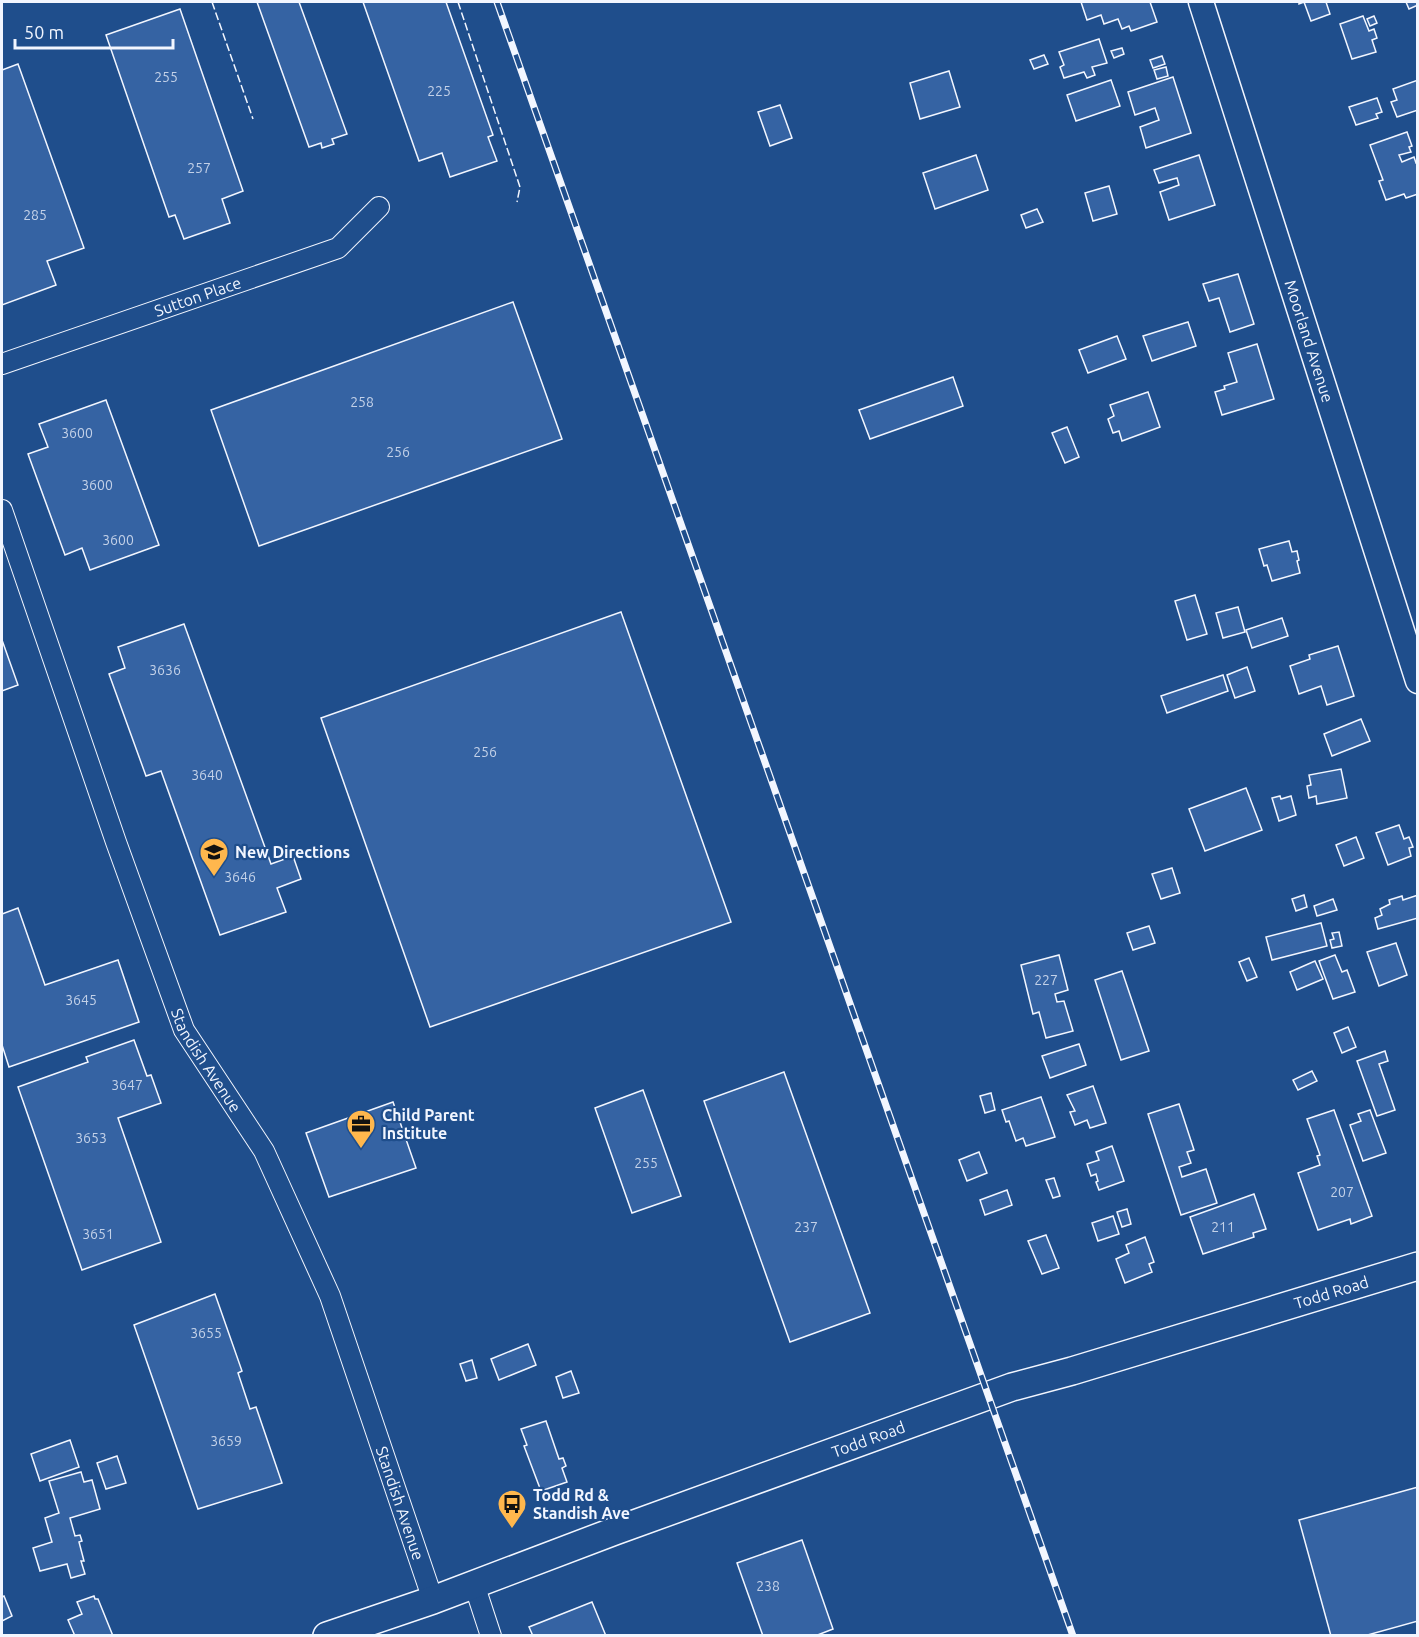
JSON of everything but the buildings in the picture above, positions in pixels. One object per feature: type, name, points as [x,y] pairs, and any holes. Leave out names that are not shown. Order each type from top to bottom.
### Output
[{"type":"main road","name":"Todd Road","points":[[327,1635],[433,1600],[1012,1387],[1072,1371],[1418,1266]]},
{"type":"street","name":"Moorland Avenue","points":[[1202,2],[1418,681]]},
{"type":"street","name":"Sutton Place","points":[[2,364],[338,248],[380,207]]},
{"type":"street","name":"Standish Avenue","points":[[2,510],[116,842],[184,1030],[264,1152],[330,1296],[433,1600]]},
{"type":"street","points":[[474,1584],[491,1635]]},
{"type":"railway","points":[[497,2],[1073,1636]]},
{"type":"fence","points":[[212,2],[253,119]]},
{"type":"fence","points":[[458,2],[520,187],[517,202]]},
{"type":"place","name":"New Directions","points":[[214,878]]},
{"type":"place","name":"Child Parent Institute","points":[[361,1150]]},
{"type":"place","name":"Todd Rd & Standish Ave","points":[[512,1530]]}]
